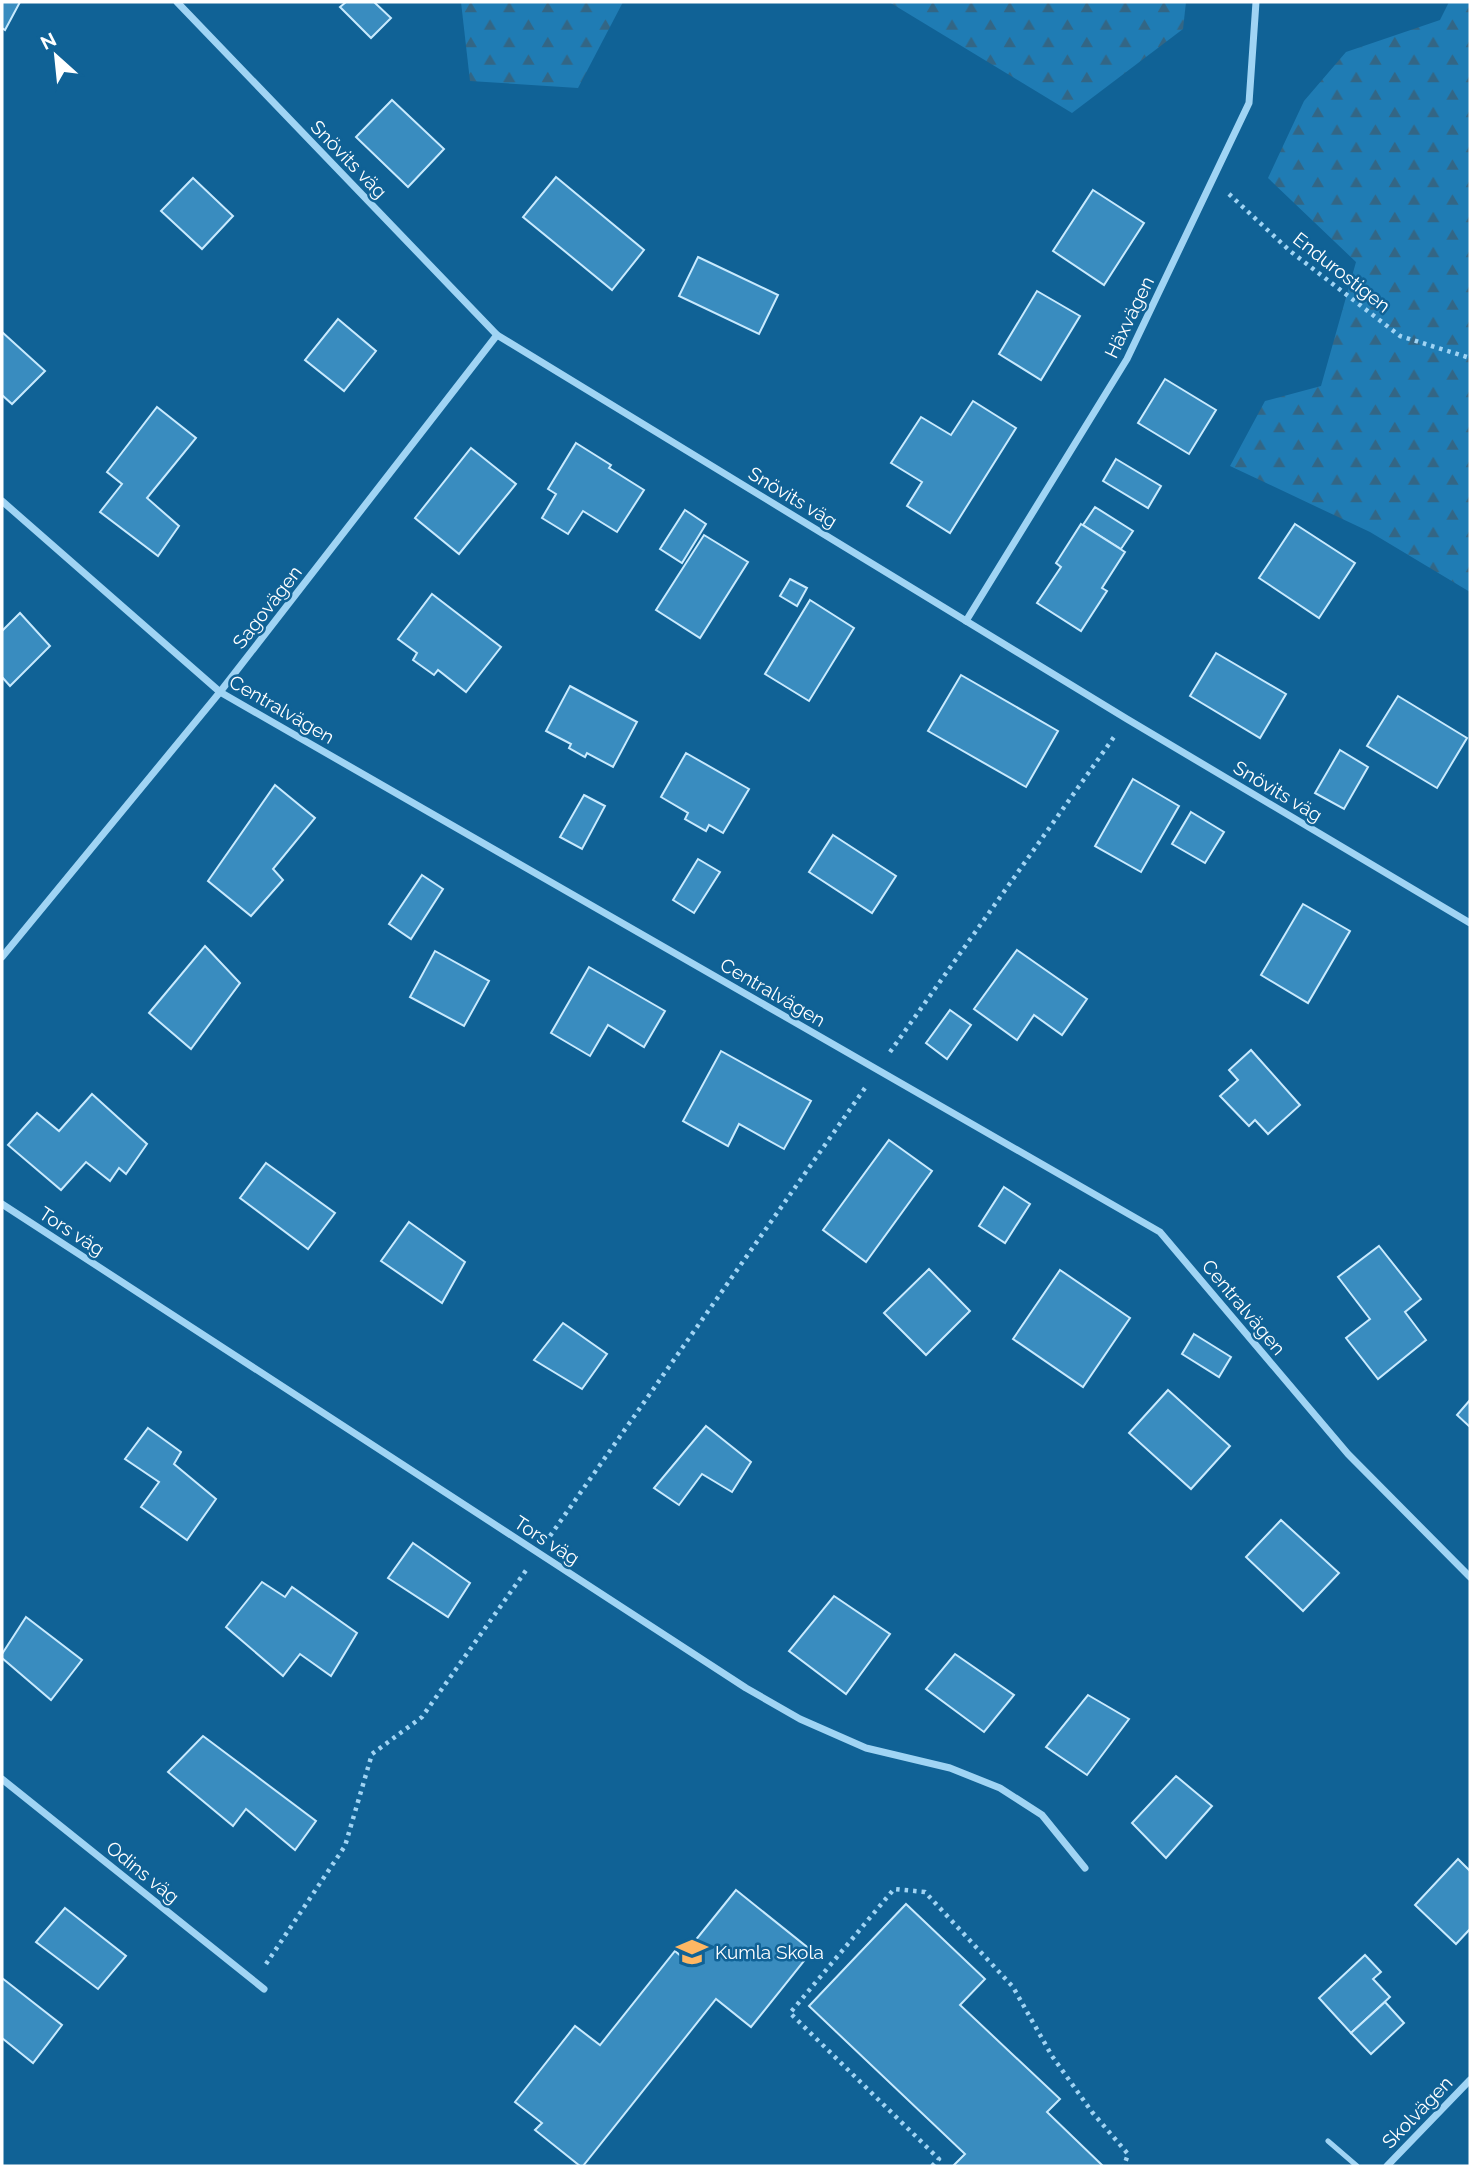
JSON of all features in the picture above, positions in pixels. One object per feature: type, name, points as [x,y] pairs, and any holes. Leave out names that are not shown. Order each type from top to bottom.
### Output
[{"type":"street","name":"Snövits väg","points":[[177,2],[497,335],[1127,719],[1470,923]]},
{"type":"street","name":"Häxvägen","points":[[966,621],[1127,359],[1249,103],[1256,2]]},
{"type":"street","name":"Sagovägen","points":[[2,957],[220,692],[497,335]]},
{"type":"street","name":"Centralvägen","points":[[2,500],[220,692],[1160,1232],[1348,1454],[1470,1577]]},
{"type":"street","name":"Tors väg","points":[[2,1204],[746,1688],[800,1719],[866,1748],[950,1768],[1000,1788],[1042,1815],[1085,1868]]},
{"type":"street","name":"Odins väg","points":[[2,1779],[264,1989]]},
{"type":"street","name":"Skolvägen","points":[[1387,2166],[1470,2080]]},
{"type":"lane","points":[[1328,2141],[1357,2166]]},
{"type":"path","name":"Endurostigen","points":[[1213,179],[1290,251],[1400,336],[1470,358]]},
{"type":"path","points":[[254,1981],[345,1846],[372,1754],[422,1717],[877,1069],[1127,719]]},
{"type":"path","points":[[932,2166],[939,2160],[790,2013],[894,1889],[925,1892],[1013,1987],[1052,2056],[1092,2112],[1128,2154],[1124,2166]]},
{"type":"green space","points":[[461,2],[623,2],[578,88],[470,81]]},
{"type":"green space","points":[[889,2],[1186,2],[1183,29],[1072,113]]},
{"type":"green space","points":[[1449,2],[1470,2],[1470,592],[1370,532],[1230,466],[1265,401],[1321,386],[1356,262],[1268,178],[1304,101],[1346,52],[1440,20]]},
{"type":"building","points":[[2,2],[20,2],[5,30],[2,28]]},
{"type":"building","points":[[346,2],[374,2],[391,18],[371,38],[340,7]]},
{"type":"building","points":[[392,100],[444,149],[408,187],[356,137]]},
{"type":"building","points":[[556,177],[644,250],[612,290],[523,217]]},
{"type":"building","points":[[193,178],[233,216],[202,249],[161,211]]},
{"type":"building","points":[[1093,190],[1144,223],[1104,285],[1053,251]]},
{"type":"building","points":[[698,257],[778,295],[759,334],[679,296]]},
{"type":"building","points":[[1037,291],[1080,316],[1041,380],[999,354]]},
{"type":"building","points":[[338,319],[376,351],[344,391],[305,360]]},
{"type":"building","points":[[2,332],[45,371],[12,404],[2,395]]},
{"type":"building","points":[[1165,379],[1216,410],[1189,454],[1138,423]]},
{"type":"building","points":[[973,401],[1016,428],[950,533],[907,506],[922,482],[891,463],[921,417],[951,435]]},
{"type":"building","points":[[157,407],[196,438],[147,498],[179,526],[158,556],[100,512],[122,484],[107,472]]},
{"type":"building","points":[[576,443],[644,490],[617,532],[583,511],[568,534],[542,518],[556,494],[548,489]]},
{"type":"building","points":[[471,448],[516,484],[459,554],[415,518]]},
{"type":"building","points":[[1116,459],[1161,486],[1148,508],[1103,481]]},
{"type":"building","points":[[1095,507],[1133,531],[1121,549],[1083,525]]},
{"type":"building","points":[[685,510],[706,524],[682,563],[660,549]]},
{"type":"building","points":[[1081,524],[1125,552],[1102,588],[1107,591],[1081,631],[1037,603],[1061,567],[1056,563]]},
{"type":"building","points":[[1295,524],[1355,563],[1319,618],[1259,578]]},
{"type":"building","points":[[704,535],[748,562],[700,638],[656,610]]},
{"type":"building","points":[[790,579],[807,588],[797,606],[780,596]]},
{"type":"building","points":[[432,594],[501,647],[466,692],[438,670],[434,675],[413,660],[417,653],[398,639]]},
{"type":"building","points":[[810,600],[854,628],[809,701],[765,674]]},
{"type":"building","points":[[20,613],[50,646],[10,686],[2,677],[2,631]]},
{"type":"building","points":[[1216,653],[1286,694],[1260,738],[1190,696]]},
{"type":"building","points":[[961,675],[1058,731],[1026,787],[928,731]]},
{"type":"building","points":[[570,686],[637,722],[613,767],[587,753],[585,757],[569,748],[571,744],[546,731]]},
{"type":"building","points":[[1398,696],[1467,738],[1437,788],[1367,746]]},
{"type":"building","points":[[1340,750],[1368,767],[1344,809],[1315,793]]},
{"type":"building","points":[[686,753],[749,789],[723,833],[709,825],[706,831],[685,819],[688,813],[661,797]]},
{"type":"building","points":[[1133,779],[1179,806],[1141,872],[1095,846]]},
{"type":"building","points":[[275,785],[315,818],[273,869],[283,880],[251,916],[208,881]]},
{"type":"building","points":[[584,795],[605,806],[582,849],[560,837]]},
{"type":"building","points":[[1191,812],[1224,832],[1205,863],[1172,844]]},
{"type":"building","points":[[833,835],[896,876],[872,913],[809,872]]},
{"type":"building","points":[[698,859],[720,872],[694,913],[673,900]]},
{"type":"building","points":[[422,875],[443,889],[411,939],[389,924]]},
{"type":"building","points":[[1303,904],[1350,931],[1308,1003],[1261,975]]},
{"type":"building","points":[[205,946],[240,983],[191,1049],[149,1013]]},
{"type":"building","points":[[1017,950],[1087,999],[1062,1035],[1034,1015],[1017,1040],[974,1009]]},
{"type":"building","points":[[435,951],[489,981],[464,1026],[410,997]]},
{"type":"building","points":[[589,967],[665,1011],[644,1047],[608,1025],[590,1056],[551,1033]]},
{"type":"building","points":[[950,1010],[971,1025],[947,1059],[926,1043]]},
{"type":"building","points":[[1251,1050],[1300,1105],[1268,1134],[1255,1120],[1249,1126],[1220,1096],[1238,1080],[1229,1070]]},
{"type":"building","points":[[721,1051],[811,1101],[784,1149],[739,1124],[728,1146],[683,1121]]},
{"type":"building","points":[[92,1094],[147,1144],[126,1174],[119,1168],[110,1181],[86,1162],[61,1190],[8,1145],[37,1113],[59,1131]]},
{"type":"building","points":[[889,1140],[932,1171],[866,1262],[823,1230]]},
{"type":"building","points":[[266,1163],[335,1213],[308,1249],[240,1198]]},
{"type":"building","points":[[1004,1187],[1030,1204],[1005,1243],[979,1226]]},
{"type":"building","points":[[409,1222],[465,1262],[442,1303],[381,1261]]},
{"type":"building","points":[[1379,1246],[1421,1299],[1405,1312],[1426,1340],[1378,1379],[1346,1338],[1370,1319],[1338,1277]]},
{"type":"building","points":[[929,1269],[970,1311],[926,1355],[884,1313]]},
{"type":"building","points":[[1060,1270],[1130,1318],[1083,1387],[1013,1339]]},
{"type":"building","points":[[563,1323],[607,1354],[582,1389],[534,1360]]},
{"type":"building","points":[[1194,1334],[1231,1357],[1219,1377],[1182,1354]]},
{"type":"building","points":[[1168,1390],[1230,1446],[1191,1489],[1129,1433]]},
{"type":"building","points":[[1470,1400],[1470,1427],[1457,1415]]},
{"type":"building","points":[[706,1426],[751,1462],[732,1492],[702,1474],[679,1505],[654,1488]]},
{"type":"building","points":[[148,1428],[181,1452],[174,1464],[216,1499],[187,1540],[141,1507],[159,1482],[125,1459]]},
{"type":"building","points":[[1281,1520],[1339,1573],[1303,1611],[1246,1557]]},
{"type":"building","points":[[413,1543],[470,1583],[448,1617],[388,1578]]},
{"type":"building","points":[[262,1582],[285,1597],[292,1587],[357,1633],[331,1676],[300,1654],[283,1676],[226,1627]]},
{"type":"building","points":[[834,1596],[890,1634],[846,1694],[789,1651]]},
{"type":"building","points":[[26,1617],[82,1660],[51,1700],[2,1658]]},
{"type":"building","points":[[955,1654],[1014,1695],[984,1732],[926,1689]]},
{"type":"building","points":[[1088,1695],[1129,1719],[1087,1775],[1046,1747]]},
{"type":"building","points":[[203,1736],[316,1821],[295,1850],[246,1809],[233,1826],[168,1772]]},
{"type":"building","points":[[1176,1776],[1212,1806],[1166,1858],[1132,1823]]},
{"type":"building","points":[[1458,1859],[1470,1871],[1470,1929],[1456,1944],[1415,1905]]},
{"type":"building","points":[[736,1890],[812,1951],[751,2027],[716,1999],[583,2166],[580,2166],[535,2130],[542,2123],[515,2102],[575,2026],[600,2045],[675,1951],[682,1957]]},
{"type":"building","points":[[906,1904],[985,1979],[960,2005],[1060,2099],[1047,2112],[1103,2166],[953,2166],[965,2154],[809,2006]]},
{"type":"building","points":[[65,1908],[126,1956],[98,1989],[36,1942]]},
{"type":"building","points":[[1365,1955],[1381,1972],[1373,1979],[1390,1997],[1351,2033],[1319,1998]]},
{"type":"building","points":[[2,1978],[62,2025],[33,2063],[2,2038]]},
{"type":"building","points":[[1385,2002],[1404,2023],[1371,2054],[1351,2033]]},
{"type":"place","name":"Kumla Skola","points":[[692,1952]]}]
